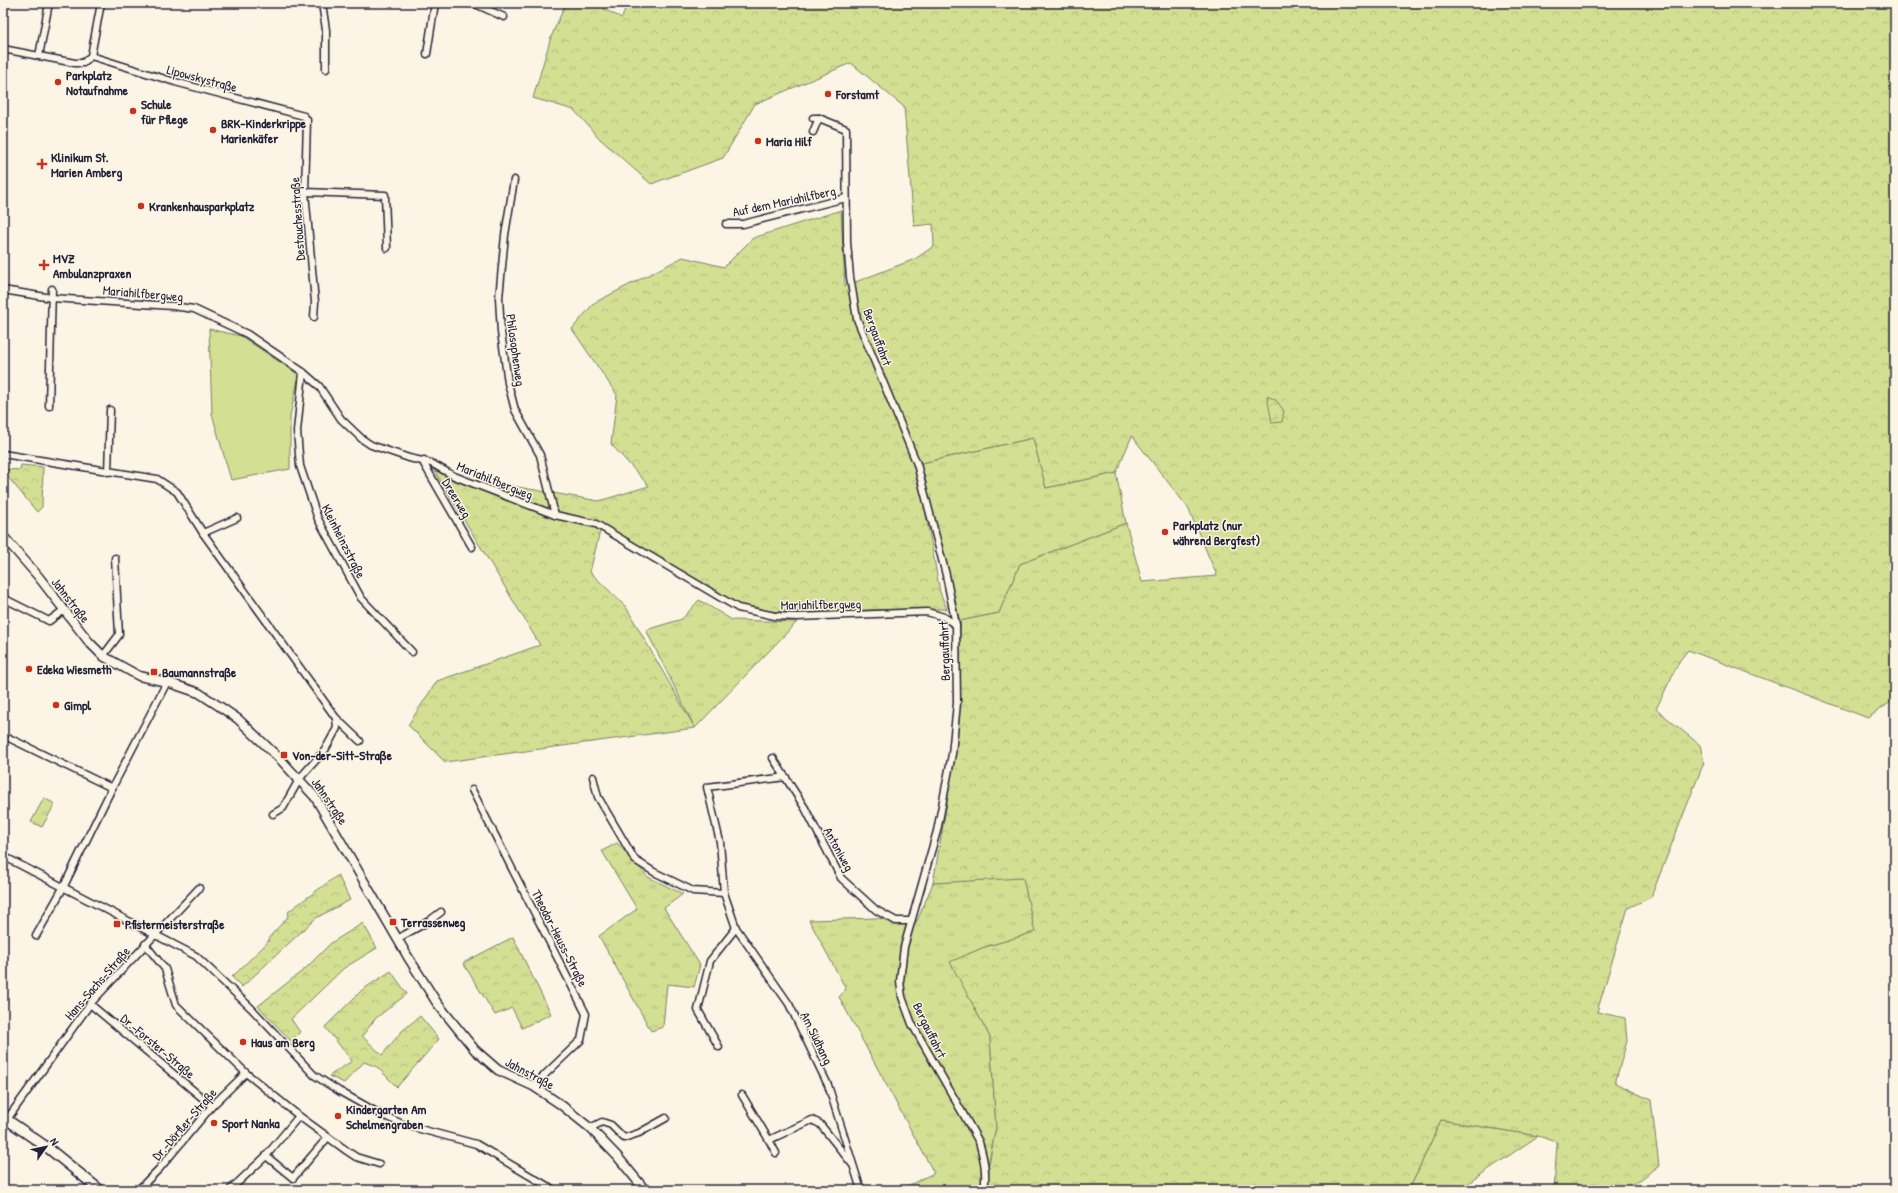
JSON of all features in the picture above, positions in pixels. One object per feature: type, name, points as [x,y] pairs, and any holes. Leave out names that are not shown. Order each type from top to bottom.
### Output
[{"type":"main road","points":[[4,1120],[54,1153],[100,1190]]},
{"type":"street","points":[[39,56],[49,3]]},
{"type":"street","points":[[3,49],[76,64],[83,63],[90,56],[101,3]]},
{"type":"street","points":[[322,3],[326,30],[326,69]]},
{"type":"street","points":[[427,54],[435,3]]},
{"type":"street","points":[[473,3],[504,17]]},
{"type":"street","name":"Lipowskystraße","points":[[90,56],[175,82],[304,116],[307,120]]},
{"type":"street","name":"Bergauffahrt","points":[[813,132],[816,118],[846,129],[846,198],[850,277],[857,319],[917,464],[946,576],[956,625],[957,704],[952,754],[937,831],[911,921],[901,962],[900,981],[902,997],[912,1024],[928,1055],[979,1142],[984,1158],[986,1178],[984,1190]]},
{"type":"street","name":"Destouchesstraße","points":[[307,120],[305,192],[315,302],[314,317]]},
{"type":"street","name":"Philosophenweg","points":[[514,180],[505,235],[498,298],[500,332],[508,383],[515,410],[540,455],[554,515]]},
{"type":"street","points":[[305,192],[385,195],[387,248]]},
{"type":"street","name":"Auf dem Mariahilfberg","points":[[726,224],[743,224],[846,198]]},
{"type":"street","points":[[49,406],[52,289]]},
{"type":"street","name":"Mariahilfbergweg","points":[[3,290],[52,298],[172,306],[194,309],[247,334],[304,372],[319,386],[337,414],[362,439],[391,452],[432,463],[454,476],[554,515],[596,524],[738,608],[775,616],[797,617],[928,612],[944,617],[956,625]]},
{"type":"street","name":"Kleinheinzstraße","points":[[304,372],[297,431],[299,459],[318,519],[360,598],[412,652]]},
{"type":"street","points":[[108,472],[110,410]]},
{"type":"street","points":[[3,454],[157,479],[177,492],[203,533],[336,718],[360,741]]},
{"type":"street","name":"Dreerweg","points":[[424,460],[424,464],[472,547]]},
{"type":"street","points":[[203,533],[237,518]]},
{"type":"street","name":"Jahnstraße","points":[[3,536],[38,576],[89,642],[103,656],[138,676],[167,682],[199,693],[238,719],[300,778],[316,797],[397,939],[437,1003],[475,1050],[498,1070],[533,1086],[560,1104],[590,1128],[645,1190]]},
{"type":"street","points":[[103,656],[119,635],[115,558]]},
{"type":"street","points":[[3,598],[49,621],[64,610]]},
{"type":"street","points":[[36,936],[63,888],[112,788],[167,682]]},
{"type":"street","points":[[273,814],[283,808],[300,778],[325,750],[337,728],[336,718]]},
{"type":"street","points":[[11,739],[112,788]]},
{"type":"street","name":"Antoniweg","points":[[773,758],[786,777],[841,878],[876,910],[896,921],[911,921]]},
{"type":"street","points":[[593,777],[598,797],[635,860],[654,872],[693,891],[724,893]]},
{"type":"street","name":"Am Südhang","points":[[786,777],[707,787],[720,842],[724,893],[736,928],[789,1004],[828,1086],[862,1190]]},
{"type":"street","name":"Theodor-Heuss-Straße","points":[[472,790],[586,1014],[581,1040],[533,1086]]},
{"type":"street","points":[[3,856],[196,956],[251,1008],[314,1075],[326,1083],[380,1114],[405,1125],[476,1144],[554,1190]]},
{"type":"street","name":"Hans-Sachs-Straße","points":[[4,1120],[90,1004],[199,888]]},
{"type":"street","points":[[397,939],[429,921],[441,912]]},
{"type":"street","points":[[719,1047],[698,1010],[710,961],[736,928]]},
{"type":"street","points":[[145,944],[165,969],[176,1005],[246,1072],[299,1116],[328,1137],[356,1156],[379,1164]]},
{"type":"street","name":"Dr.-Forster-Straße","points":[[90,1004],[212,1106]]},
{"type":"street","name":"Dr.-Dörfler-Straße","points":[[138,1190],[159,1169],[212,1106],[246,1072]]},
{"type":"street","points":[[742,1095],[776,1154]]},
{"type":"street","points":[[230,1190],[266,1156],[299,1116]]},
{"type":"street","points":[[590,1128],[602,1122],[611,1125],[624,1138],[639,1133],[666,1118]]},
{"type":"street","name":"Am Südhang","points":[[769,1140],[812,1120],[820,1124],[855,1169]]},
{"type":"street","points":[[266,1156],[293,1178],[328,1137]]},
{"type":"green space","points":[[566,3],[605,3],[604,9],[622,18],[627,3],[1895,3],[1895,699],[1868,718],[1688,650],[1680,660],[1656,709],[1700,745],[1704,762],[1651,897],[1628,908],[1597,1012],[1625,1018],[1627,1041],[1615,1083],[1651,1100],[1659,1166],[1626,1190],[1554,1190],[1557,1142],[1538,1136],[1441,1120],[1409,1190],[984,1190],[996,1127],[990,1037],[950,962],[982,948],[1035,932],[1023,878],[933,883],[948,797],[960,709],[960,621],[999,613],[1020,564],[1126,523],[1142,582],[1217,576],[1188,508],[1132,436],[1116,473],[1046,488],[1033,438],[917,464],[940,592],[947,609],[740,612],[600,531],[590,572],[626,607],[695,728],[445,762],[408,725],[437,681],[540,645],[434,470],[454,476],[599,501],[649,486],[611,444],[617,395],[572,329],[594,303],[683,257],[724,267],[753,238],[841,210],[845,286],[915,259],[934,246],[933,224],[914,226],[904,107],[851,63],[755,104],[723,158],[651,184],[600,139],[574,110],[533,98],[551,37]]},
{"type":"green space","points":[[209,329],[241,336],[299,375],[290,416],[290,469],[231,480],[212,414]]},
{"type":"green space","points":[[1267,396],[1276,400],[1284,411],[1282,422],[1272,423]]},
{"type":"green space","points":[[1033,438],[1046,488],[1116,473],[1126,523],[1020,564],[999,613],[960,621],[946,575],[917,464]]},
{"type":"green space","points":[[21,465],[43,467],[42,507],[37,512],[3,471],[3,469],[20,470]]},
{"type":"green space","points":[[699,600],[732,620],[797,622],[695,728],[646,630],[682,619]]},
{"type":"green space","points":[[44,798],[55,804],[42,827],[31,822]]},
{"type":"green space","points":[[617,843],[648,877],[683,894],[664,908],[700,965],[694,987],[667,984],[663,1027],[651,1031],[599,936],[637,909],[602,851]]},
{"type":"green space","points":[[338,875],[350,900],[316,918],[242,987],[232,977],[267,943],[272,934],[287,918],[289,911]]},
{"type":"green space","points":[[1023,877],[1035,932],[982,948],[951,962],[990,1037],[996,1127],[983,1190],[899,1190],[934,1173],[839,997],[846,989],[809,920],[877,918],[896,921],[917,921],[933,883]]},
{"type":"green space","points":[[363,923],[377,948],[344,968],[291,1019],[300,1032],[291,1041],[258,1006],[306,968],[331,943]]},
{"type":"green space","points":[[513,937],[551,1014],[522,1028],[512,1008],[495,1015],[463,963]]},
{"type":"green space","points":[[391,971],[407,994],[376,1018],[362,1036],[382,1055],[402,1031],[420,1016],[439,1039],[397,1087],[377,1067],[364,1062],[344,1083],[329,1076],[352,1061],[325,1027],[362,990]]},
{"type":"green space","points":[[1441,1120],[1538,1136],[1458,1190],[1409,1190]]},
{"type":"place","name":"Parkplatz Notaufnahme","points":[[58,82]]},
{"type":"place","name":"Forstamt","points":[[828,94]]},
{"type":"place","name":"Schule für Pflege","points":[[133,111]]},
{"type":"place","name":"BRK-Kinderkrippe Marienkäfer","points":[[213,130]]},
{"type":"place","name":"Maria Hilf","points":[[758,141]]},
{"type":"place","name":"Klinikum St. Marien Amberg","points":[[42,164]]},
{"type":"place","name":"Krankenhausparkplatz","points":[[141,206]]},
{"type":"place","name":"MVZ Ambulanzpraxen","points":[[44,265]]},
{"type":"place","name":"Parkplatz (nur während Bergfest)","points":[[1165,532]]},
{"type":"place","name":"Edeka Wiesmeth","points":[[29,669]]},
{"type":"place","name":"Baumannstraße","points":[[154,672]]},
{"type":"place","name":"Gimpl","points":[[56,705]]},
{"type":"place","name":"Von-der-Sitt-Straße","points":[[284,755]]},
{"type":"place","name":"Terrassenweg","points":[[393,922]]},
{"type":"place","name":"Pfistermeisterstraße","points":[[117,924]]},
{"type":"place","name":"Haus am Berg","points":[[243,1042]]},
{"type":"place","name":"Kindergarten Am Schelmengraben","points":[[338,1116]]},
{"type":"place","name":"Sport Nanka","points":[[214,1123]]}]
